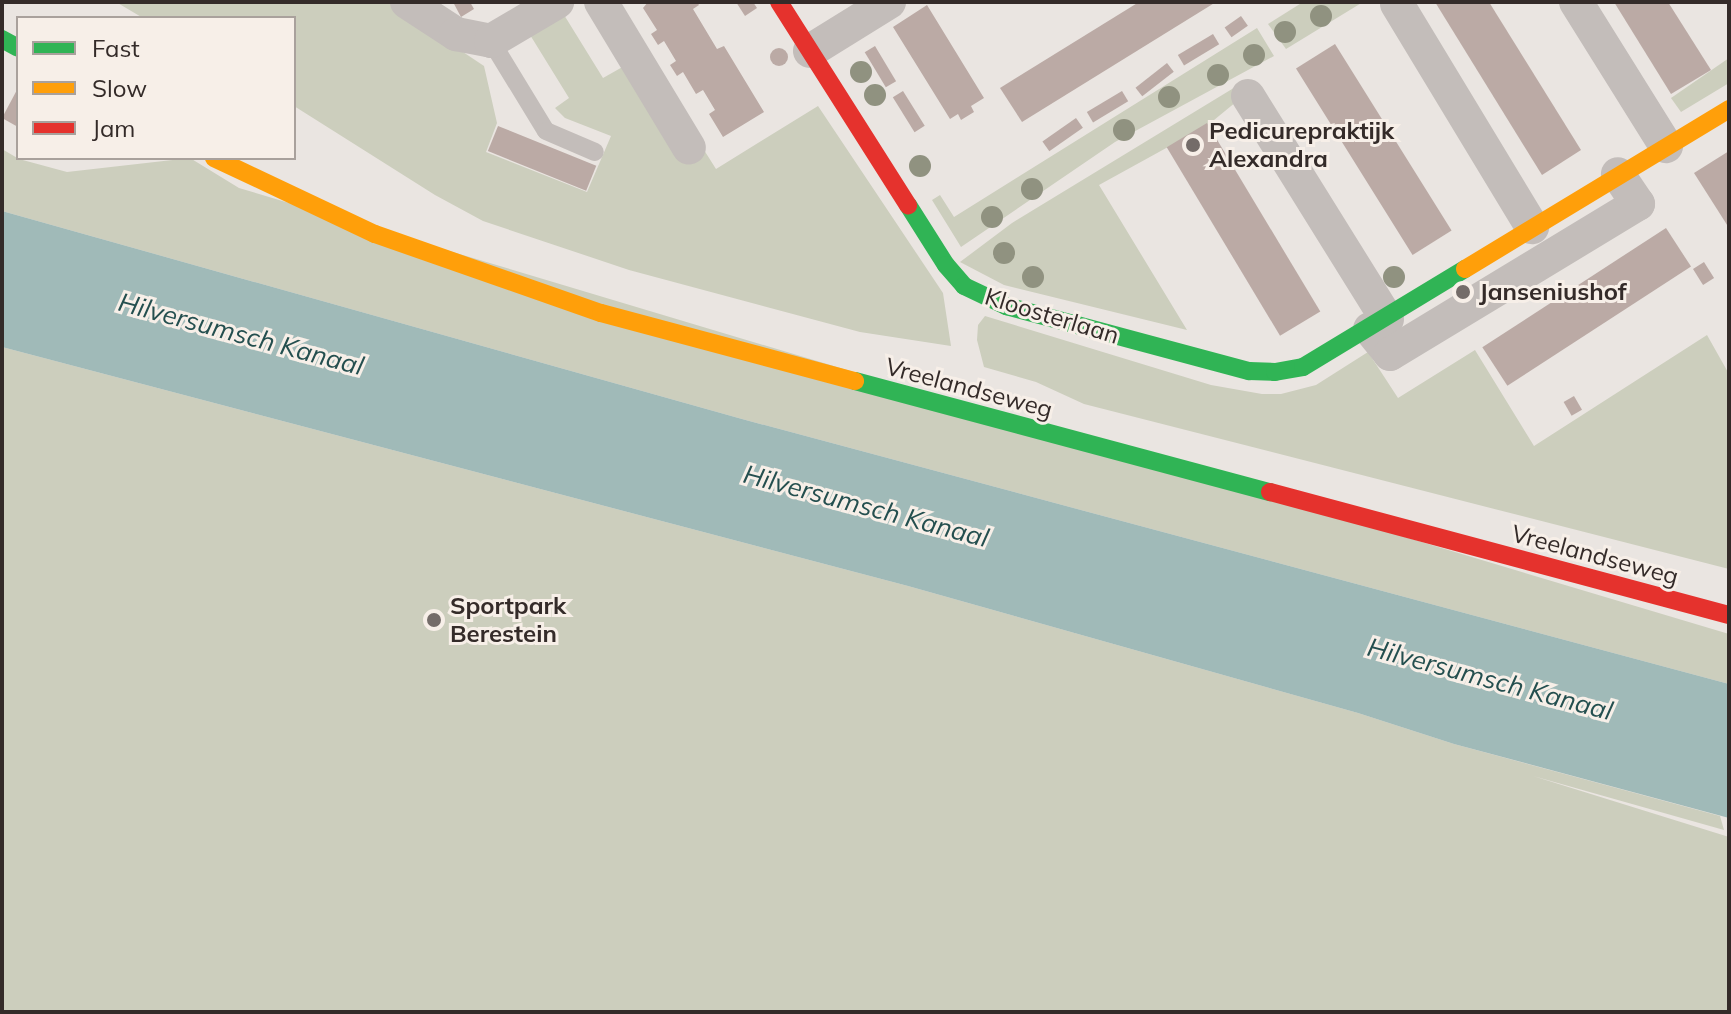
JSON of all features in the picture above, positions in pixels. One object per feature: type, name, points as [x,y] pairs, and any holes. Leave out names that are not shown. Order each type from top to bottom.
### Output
[{"type":"main road","name":"Kloosterlaan","points":[[779,2],[946,265],[964,286],[984,298],[1249,371],[1275,372],[1303,367],[1729,109]]},
{"type":"main road","name":"Vreelandseweg","points":[[218,160],[375,234],[601,313],[1729,615]]},
{"type":"street","points":[[407,2],[456,34],[491,41],[557,2]]},
{"type":"street","points":[[601,2],[689,148]]},
{"type":"street","points":[[810,51],[889,2]]},
{"type":"street","points":[[1576,2],[1666,146]]},
{"type":"street","points":[[1397,4],[1532,227]]},
{"type":"street","points":[[1248,96],[1378,324],[1390,354],[1638,204],[1618,174]]},
{"type":"lane","points":[[491,41],[546,131],[595,152]]},
{"type":"green space","points":[[116,2],[388,2],[484,66],[497,123],[486,152],[587,192],[611,136],[565,118],[555,108],[569,98],[527,30],[561,10],[603,78],[626,65],[704,150],[716,169],[818,106],[943,293],[951,346],[860,332],[629,270],[483,221],[435,195],[296,107],[296,16],[140,16]]},
{"type":"green space","points":[[1303,2],[1363,2],[1286,49],[1268,24]]},
{"type":"green space","points":[[1257,28],[1274,56],[1115,142],[961,247],[932,200],[940,195],[954,217]]},
{"type":"green space","points":[[1729,58],[1729,83],[1681,112],[1671,98]]},
{"type":"green space","points":[[1237,86],[1242,97],[1208,125],[1099,185],[1187,330],[1004,285],[960,262],[1012,223]]},
{"type":"green space","points":[[2,149],[16,160],[67,172],[193,160],[239,188],[1729,634],[1729,684],[742,419],[2,211]]},
{"type":"green space","points":[[985,316],[1211,385],[1262,394],[1281,394],[1316,385],[1368,352],[1398,398],[1475,350],[1534,446],[1707,335],[1729,374],[1729,569],[1084,404],[1036,382],[984,367],[977,340],[978,325]]},
{"type":"green space","name":"Sportpark Berestein","points":[[2,347],[908,586],[1358,713],[1454,744],[1720,816],[1724,830],[1533,776],[1729,837],[1729,1012],[2,1012]]},
{"type":"water","name":"Hilversumsch Kanaal","points":[[2,211],[742,419],[1729,684],[1729,818],[1454,744],[1358,713],[908,586],[2,347]]},
{"type":"building","points":[[453,2],[470,2],[474,9],[461,17]]},
{"type":"building","points":[[648,2],[697,2],[699,5],[693,9],[717,49],[724,46],[764,112],[723,137],[709,114],[715,110],[703,90],[696,94],[683,72],[677,76],[670,65],[676,61],[664,41],[658,45],[651,34],[657,30],[643,8]]},
{"type":"building","points":[[736,2],[753,2],[757,8],[745,16]]},
{"type":"building","points":[[1139,2],[1216,2],[1022,122],[1000,88]]},
{"type":"building","points":[[1435,2],[1489,2],[1581,150],[1542,175]]},
{"type":"building","points":[[1614,2],[1668,2],[1711,70],[1671,94]]},
{"type":"building","points":[[927,5],[984,98],[971,106],[974,112],[961,120],[958,114],[950,119],[893,27]]},
{"type":"building","points":[[1241,16],[1248,26],[1231,37],[1225,27]]},
{"type":"building","points":[[1213,34],[1219,44],[1184,65],[1178,55]]},
{"type":"building","points":[[1335,44],[1452,231],[1413,255],[1296,68]]},
{"type":"building","points":[[875,46],[896,81],[886,87],[865,52]]},
{"type":"building","points":[[775,48],[783,48],[788,57],[786,64],[775,66],[770,61],[770,53]]},
{"type":"building","points":[[1167,63],[1174,72],[1142,96],[1135,88]]},
{"type":"building","points":[[903,91],[925,126],[915,132],[893,97]]},
{"type":"building","points":[[1122,91],[1128,101],[1093,122],[1087,112]]},
{"type":"building","points":[[16,92],[16,126],[2,118]]},
{"type":"building","points":[[1076,118],[1083,128],[1049,151],[1042,142]]},
{"type":"building","points":[[1207,123],[1320,312],[1280,336],[1167,147]]},
{"type":"building","points":[[498,126],[596,166],[586,191],[488,151]]},
{"type":"building","points":[[1729,151],[1729,228],[1694,173]]},
{"type":"building","points":[[1666,228],[1691,267],[1507,386],[1482,347]]},
{"type":"building","points":[[1704,262],[1714,278],[1703,285],[1693,269]]},
{"type":"building","points":[[1574,396],[1582,410],[1572,416],[1564,402]]},
{"type":"traffic: fast","points":[[2,39],[16,47]]},
{"type":"traffic: fast","points":[[908,205],[946,265],[964,286],[1006,306],[1249,371],[1275,372],[1303,367],[1465,269]]},
{"type":"traffic: fast","points":[[855,381],[1270,492]]},
{"type":"traffic: slow","points":[[1465,269],[1729,109]]},
{"type":"traffic: slow","points":[[218,160],[375,234],[601,313],[855,381]]},
{"type":"traffic: jam","points":[[779,2],[908,205]]},
{"type":"traffic: jam","points":[[1270,492],[1729,615]]},
{"type":"place","name":"Pedicurepraktijk Alexandra","points":[[1193,145]]},
{"type":"place","name":"Janseniushof","points":[[1463,292]]},
{"type":"place","name":"Sportpark Berestein","points":[[434,620]]}]
